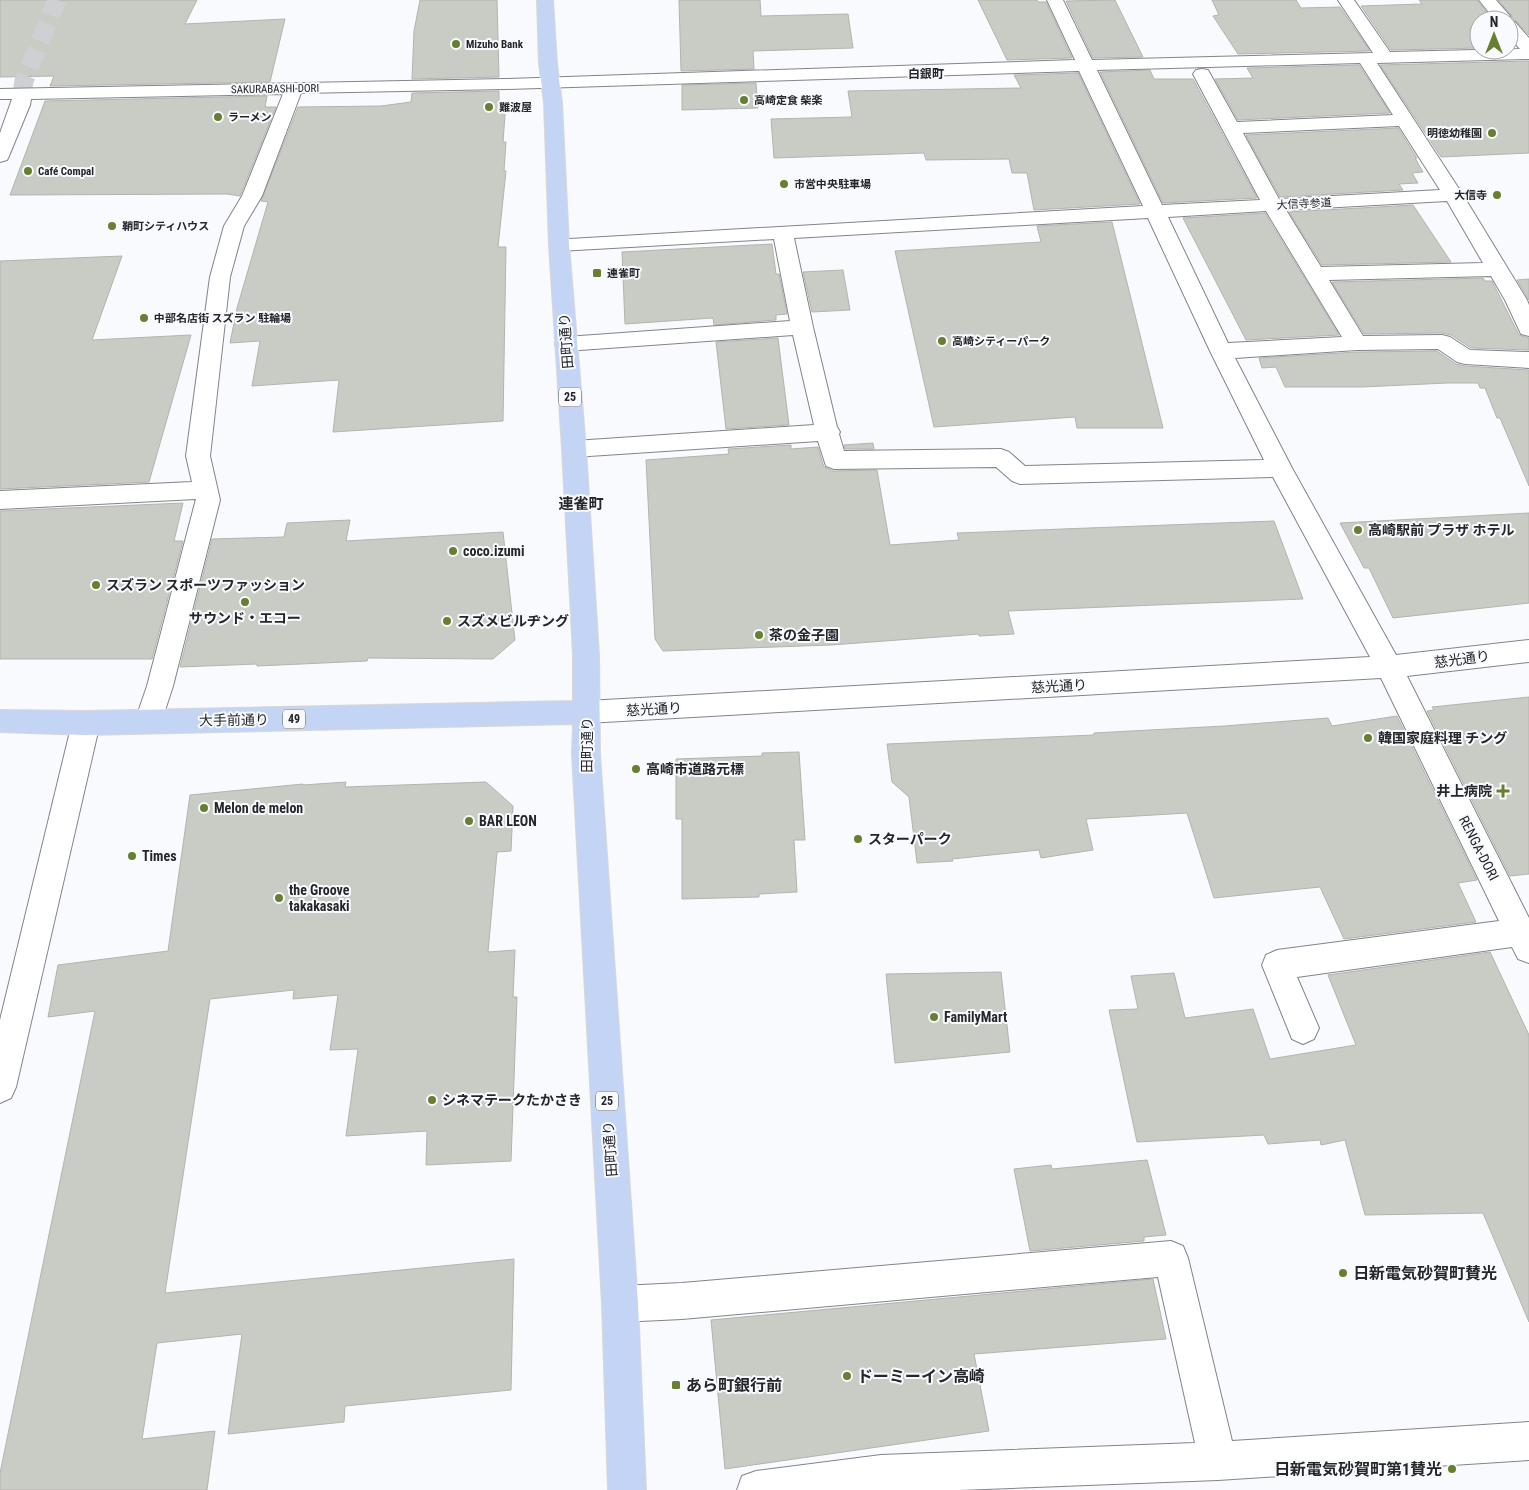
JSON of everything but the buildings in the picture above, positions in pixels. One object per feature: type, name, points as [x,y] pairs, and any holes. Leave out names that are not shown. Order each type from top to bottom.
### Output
[{"type":"main road","name":"田町通り","points":[[545,0],[559,245],[574,449],[587,712],[586,754],[620,1304],[627,1490]]},
{"type":"main road","name":"大手前通り","points":[[0,721],[86,723],[587,712]]},
{"type":"street","name":"RENGA-DORI","points":[[1055,0],[1221,350],[1280,468],[1389,667],[1525,940]]},
{"type":"street","points":[[1346,0],[1386,58]]},
{"type":"street","points":[[1487,0],[1496,10]]},
{"type":"street","points":[[1519,38],[1529,49]]},
{"type":"street","name":"SAKURABASHI-DORI","points":[[0,94],[551,83],[1086,65],[1529,54]]},
{"type":"street","points":[[1366,59],[1453,195],[1516,300],[1529,329]]},
{"type":"street","points":[[1202,74],[1273,206],[1357,343]]},
{"type":"street","points":[[149,722],[208,500],[204,490],[198,456],[220,276],[234,226],[252,196],[294,89]]},
{"type":"street","points":[[0,156],[21,106],[22,94]]},
{"type":"street","points":[[1231,128],[1406,120]]},
{"type":"street","name":"大信寺参道","points":[[559,245],[1453,195]]},
{"type":"street","points":[[783,232],[802,327],[829,432],[834,460],[1001,458],[1020,475],[1280,468]]},
{"type":"street","points":[[1316,274],[1497,269]]},
{"type":"street","points":[[566,344],[802,327]]},
{"type":"street","points":[[1221,350],[1357,343],[1442,342],[1465,356],[1529,360]]},
{"type":"street","points":[[574,449],[829,432]]},
{"type":"street","points":[[0,500],[204,490]]},
{"type":"street","name":"慈光通り","points":[[587,712],[1389,667],[1529,651]]},
{"type":"street","points":[[0,1087],[86,723]]},
{"type":"street","points":[[1303,1028],[1277,965],[1525,940]]},
{"type":"street","points":[[620,1304],[682,1301],[1171,1258],[1218,1461]]},
{"type":"street","points":[[756,1490],[881,1474],[1218,1461],[1529,1442]]},
{"type":"tunnel","points":[[22,94],[24,81],[57,0]]},
{"type":"place","name":"Mizuho Bank","points":[[456,44]]},
{"type":"place","name":"高崎定食 柴楽","points":[[744,100]]},
{"type":"place","name":"難波屋","points":[[489,107]]},
{"type":"place","name":"ラーメン","points":[[218,117]]},
{"type":"place","name":"明徳幼稚園","points":[[1492,133]]},
{"type":"place","name":"Café Compal","points":[[28,171]]},
{"type":"place","name":"市営中央駐車場","points":[[784,184]]},
{"type":"place","name":"大信寺","points":[[1497,195]]},
{"type":"place","name":"鞘町シティハウス","points":[[112,226]]},
{"type":"place","name":"連雀町","points":[[597,273]]},
{"type":"place","name":"中部名店街 スズラン 駐輪場","points":[[144,318]]},
{"type":"place","name":"高崎シティーパーク","points":[[942,341]]},
{"type":"place","name":"高崎駅前 プラザ ホテル","points":[[1358,530]]},
{"type":"place","name":"coco.izumi","points":[[453,551]]},
{"type":"place","name":"スズラン スポーツファッション","points":[[96,585]]},
{"type":"place","name":"サウンド・エコー","points":[[245,602]]},
{"type":"place","name":"スズメビルヂング","points":[[447,621]]},
{"type":"place","name":"茶の金子園","points":[[759,635]]},
{"type":"place","name":"韓国家庭料理 チング","points":[[1368,738]]},
{"type":"place","name":"高崎市道路元標","points":[[636,769]]},
{"type":"place","name":"井上病院","points":[[1503,791]]},
{"type":"place","name":"Melon de melon","points":[[204,808]]},
{"type":"place","name":"BAR LEON","points":[[469,821]]},
{"type":"place","name":"スターパーク","points":[[858,839]]},
{"type":"place","name":"Times","points":[[132,856]]},
{"type":"place","name":"the Groove takakasaki","points":[[279,898]]},
{"type":"place","name":"FamilyMart","points":[[934,1017]]},
{"type":"place","name":"シネマテークたかさき","points":[[432,1100]]},
{"type":"place","name":"日新電気砂賀町賛光","points":[[1343,1273]]},
{"type":"place","name":"ドーミーイン高崎","points":[[847,1376]]},
{"type":"place","name":"あら町銀行前","points":[[676,1385]]},
{"type":"place","name":"日新電気砂賀町第1賛光","points":[[1452,1469]]},
{"type":"district","name":"白銀町","points":[[926,74]]},
{"type":"district","name":"連雀町","points":[[581,504]]}]
